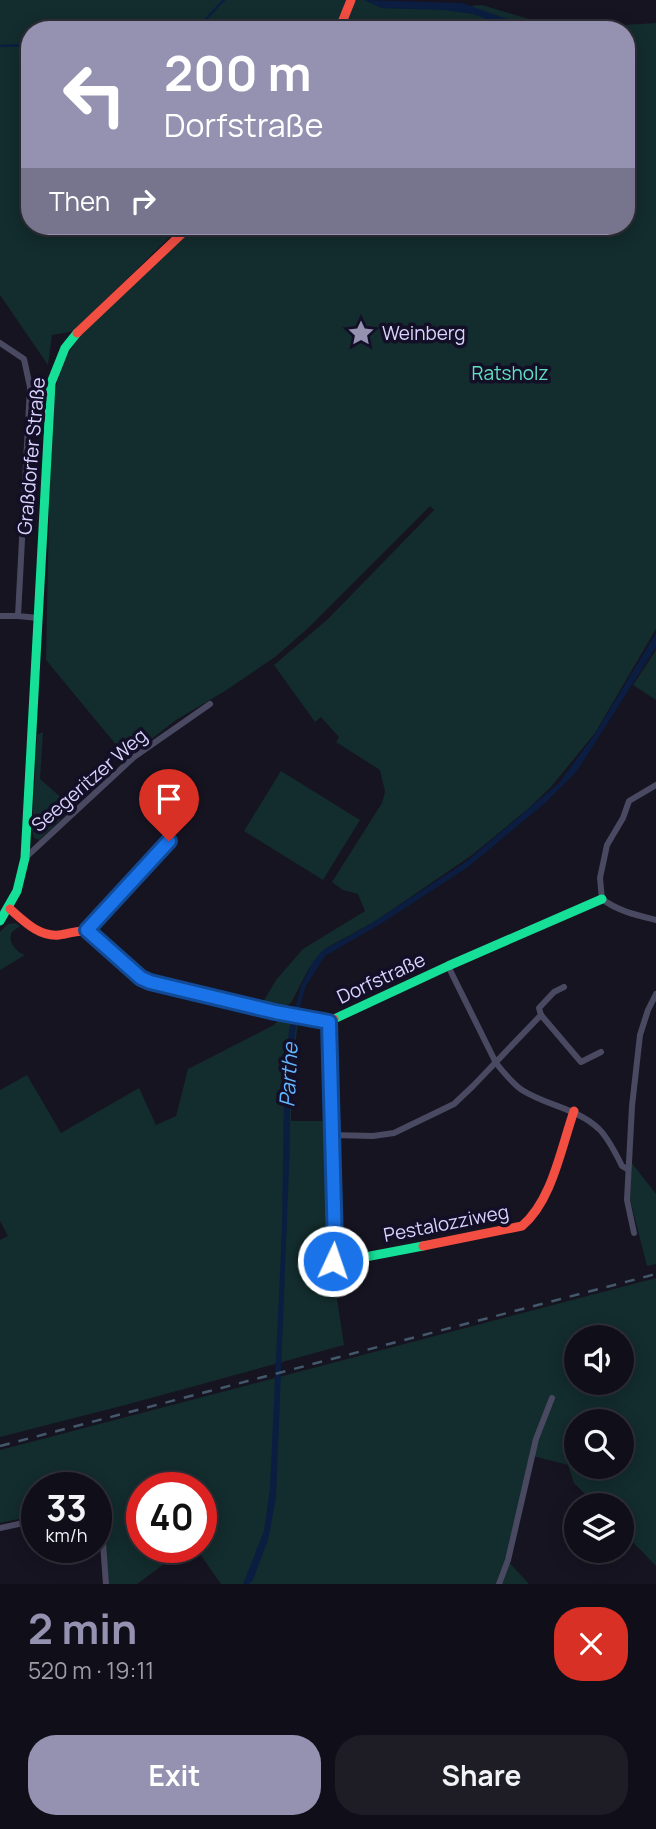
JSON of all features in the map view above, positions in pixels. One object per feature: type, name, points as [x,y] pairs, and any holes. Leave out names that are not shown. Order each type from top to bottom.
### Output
[{"type":"street","name":"Graßdorfer Straße","points":[[0,921],[10,909],[22,877],[25,858],[51,383],[65,348],[80,329],[180,235]]},
{"type":"street","name":"Graßdorfer Straße","points":[[0,343],[24,359],[30,387],[18,616]]},
{"type":"street","points":[[0,616],[37,618]]},
{"type":"street","name":"Seegeritzer Weg","points":[[25,858],[134,757],[210,704]]},
{"type":"street","points":[[656,785],[629,801],[623,818],[607,845],[600,878],[602,899],[612,907],[656,920]]},
{"type":"street","points":[[10,909],[45,935],[87,930],[169,841]]},
{"type":"street","name":"Dorfstraße","points":[[87,930],[141,978],[329,1022],[448,966],[602,899]]},
{"type":"street","points":[[448,966],[496,1063],[507,1077],[523,1090],[574,1111],[602,1132],[622,1166],[627,1169]]},
{"type":"street","points":[[564,987],[554,992],[539,1008],[541,1015],[582,1062],[601,1052]]},
{"type":"street","points":[[634,1233],[627,1200],[627,1169],[640,1035],[656,994]]},
{"type":"street","points":[[329,1022],[332,1135],[373,1136],[394,1133],[454,1104],[541,1015]]},
{"type":"street","name":"Pestalozziweg","points":[[332,1135],[335,1245],[333,1261],[339,1262],[522,1226],[534,1216],[543,1202],[574,1111]]},
{"type":"street","points":[[499,1584],[508,1560],[536,1439],[552,1398]]},
{"type":"street","points":[[0,1528],[21,1523]]},
{"type":"street","points":[[104,1563],[106,1584]]},
{"type":"green space","points":[[0,0],[365,0],[382,8],[436,9],[482,5],[535,21],[21,21],[21,235],[172,235],[74,331],[52,335],[48,365],[0,295]]},
{"type":"green space","name":"Ratsholz","points":[[656,23],[656,629],[595,733],[551,787],[472,855],[374,922],[328,947],[308,970],[291,1003],[280,1008],[263,1002],[276,980],[303,949],[365,911],[358,894],[343,890],[332,882],[382,803],[385,792],[380,770],[336,742],[339,737],[321,717],[315,722],[274,665],[328,619],[434,510],[430,506],[306,630],[275,657],[176,720],[127,758],[46,660],[54,396],[61,366],[80,334],[183,235],[635,235],[635,24]]},
{"type":"green space","points":[[656,650],[656,700],[633,685]]},
{"type":"green space","points":[[43,732],[40,779],[73,808],[39,840],[34,838],[32,830],[37,735]]},
{"type":"green space","points":[[281,771],[360,820],[323,880],[244,831]]},
{"type":"green space","points":[[15,923],[20,926],[12,932],[12,942],[16,949],[25,955],[0,970],[0,932],[8,924]]},
{"type":"green space","points":[[280,1018],[298,1022],[292,1070],[291,1121],[327,1121],[331,1259],[344,1345],[0,1437],[0,1240],[8,1236],[0,1221],[0,1090],[27,1075],[61,1133],[139,1088],[156,1125],[176,1116],[188,1069],[274,1025]]},
{"type":"green space","points":[[631,1162],[656,1194],[656,1264],[647,1266],[630,1199]]},
{"type":"green space","points":[[656,1278],[656,1566],[634,1543],[634,1493],[584,1493],[573,1479],[634,1479],[634,1409],[564,1409],[564,1464],[533,1456],[508,1561],[529,1584],[221,1584],[206,1563],[217,1563],[217,1472],[126,1472],[126,1563],[165,1563],[137,1584],[109,1584],[107,1563],[112,1563],[112,1472],[21,1472],[21,1518],[0,1523],[0,1450]]},
{"type":"water","points":[[364,0],[462,3],[513,21],[492,21],[473,14],[444,10],[382,8]]},
{"type":"water","name":"Parthe","points":[[656,633],[656,647],[577,771],[545,803],[468,867],[382,923],[325,956],[305,988],[296,1024],[290,1091],[276,1498],[268,1540],[253,1580],[249,1584],[243,1584],[264,1531],[270,1488],[282,1229],[284,1090],[289,1030],[301,986],[312,963],[322,951],[369,925],[467,861],[559,783],[595,734]]},
{"type":"waterway","points":[[203,21],[224,0]]},
{"type":"waterway","points":[[0,46],[21,45]]},
{"type":"railway","points":[[0,1446],[656,1274]]},
{"type":"traffic: fast","points":[[0,921],[17,891],[25,858],[51,383],[65,348],[77,333]]},
{"type":"traffic: fast","points":[[334,1019],[602,899]]},
{"type":"traffic: fast","points":[[329,1022],[335,1245],[333,1261],[423,1246]]},
{"type":"traffic: jam","points":[[343,21],[351,0]]},
{"type":"traffic: jam","points":[[77,333],[180,235]]},
{"type":"traffic: jam","points":[[10,909],[32,927],[45,933],[59,935],[87,931],[141,978],[150,982],[275,1012],[329,1022],[334,1019]]},
{"type":"traffic: jam","points":[[423,1246],[522,1226],[541,1203],[548,1188],[574,1111]]},
{"type":"place","name":"Weinberg","points":[[361,333]]},
{"type":"route","points":[[169,841],[87,930],[141,978],[150,982],[329,1022],[335,1245],[333,1261]]}]
